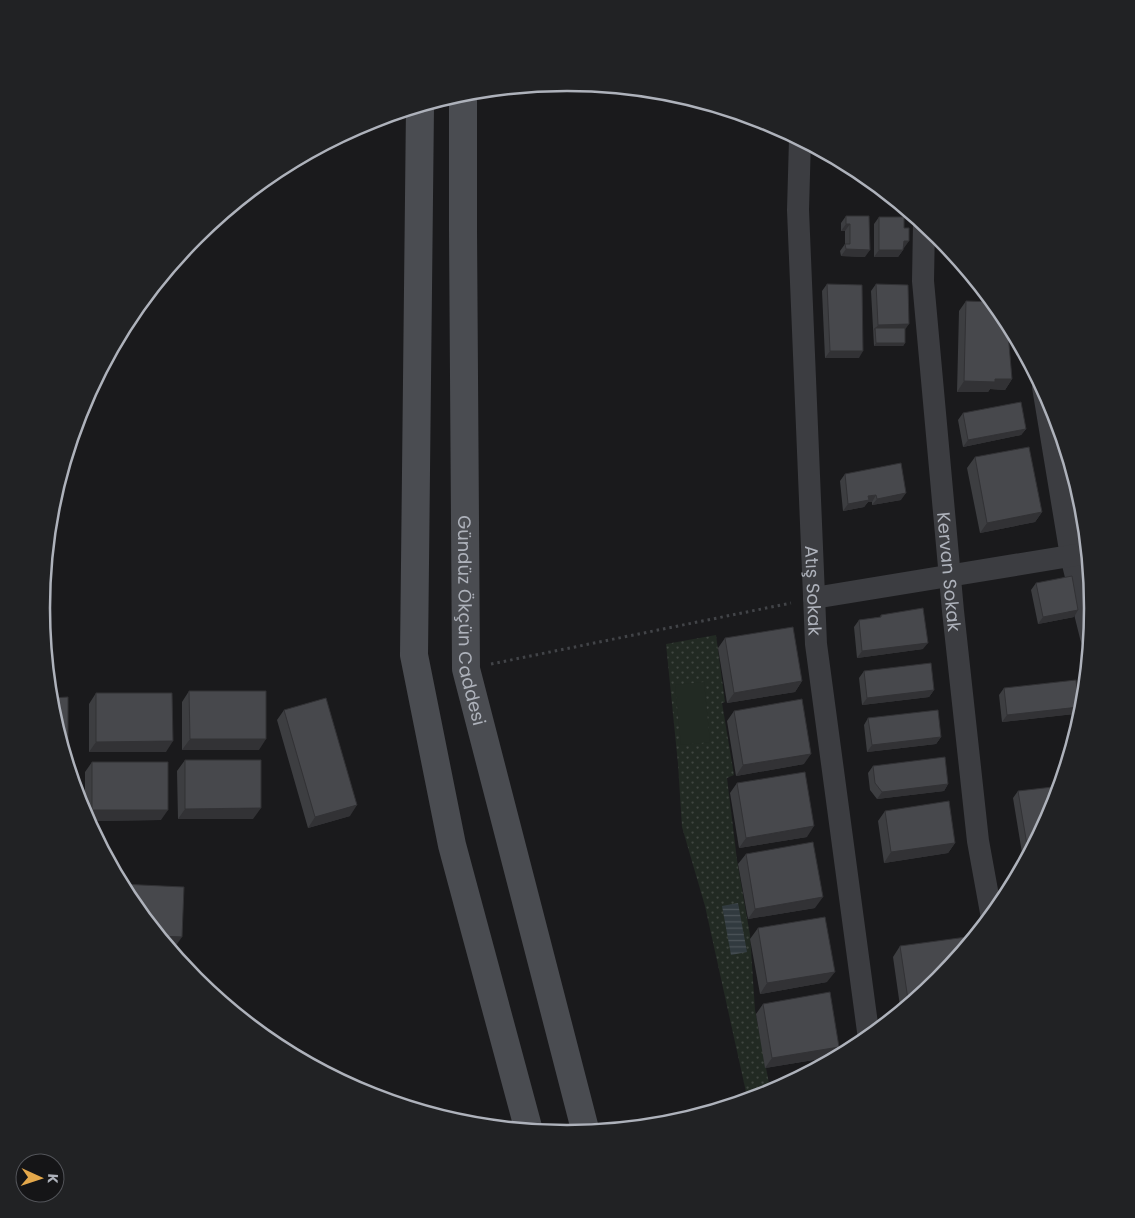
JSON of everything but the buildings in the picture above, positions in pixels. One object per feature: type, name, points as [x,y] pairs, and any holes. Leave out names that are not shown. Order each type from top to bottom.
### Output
[{"type":"street","name":"Gündüz Ökçün Caddesi","points":[[463,102],[466,669],[584,1126]]},
{"type":"street","points":[[420,113],[414,655],[452,845],[526,1124]]},
{"type":"street","name":"Atış Sokak","points":[[800,147],[798,210],[816,644],[868,1030]]},
{"type":"street","name":"Kervan Sokak","points":[[924,234],[923,280],[950,576],[978,841],[990,908]]},
{"type":"street","points":[[1052,426],[1080,554],[1084,587]]},
{"type":"street","points":[[814,598],[1080,554]]},
{"type":"path","points":[[466,669],[814,598]]},
{"type":"shaded area","points":[[716,635],[725,702],[722,703],[734,775],[727,778],[737,860],[750,935],[755,1010],[769,1085],[747,1094],[705,906],[682,827],[678,764],[666,644]]},
{"type":"shaded area","points":[[704,682],[710,742],[681,745],[675,685]]},
{"type":"shaded area","points":[[738,903],[747,952],[731,955],[722,906]]}]
